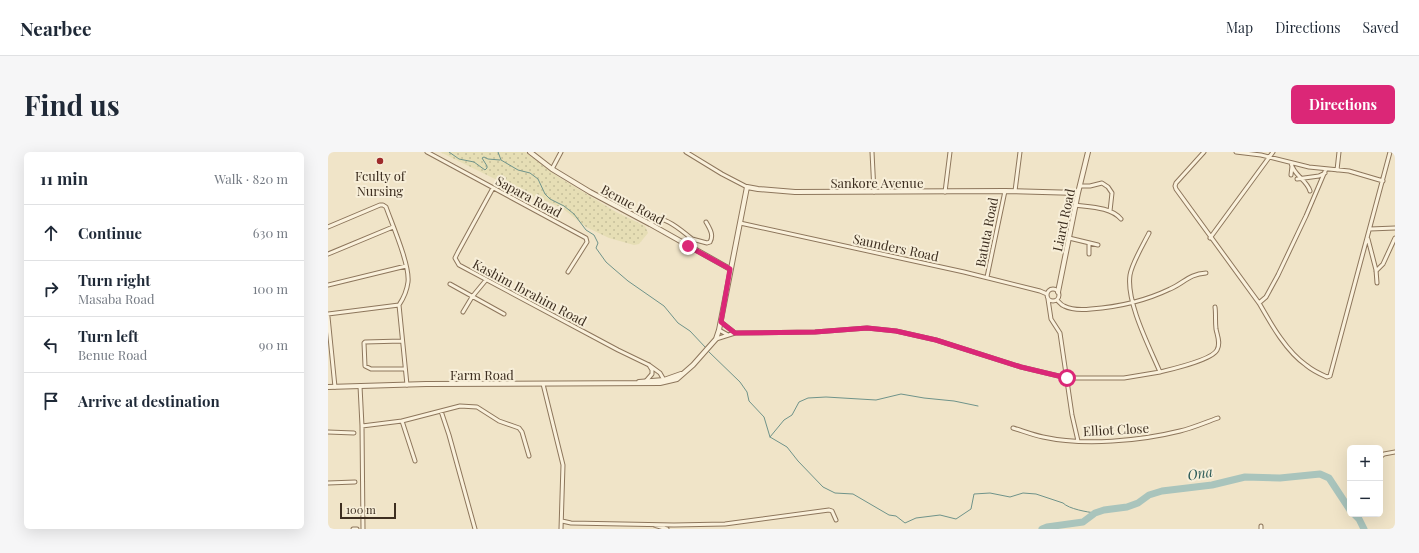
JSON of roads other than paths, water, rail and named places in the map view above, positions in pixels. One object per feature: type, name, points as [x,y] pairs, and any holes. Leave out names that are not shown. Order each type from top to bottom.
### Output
[{"type":"street","name":"Sapara Road","points":[[427,152],[586,238],[587,242],[568,272]]},
{"type":"street","name":"Benue Road","points":[[530,152],[552,169],[590,192],[730,269]]},
{"type":"street","points":[[552,169],[561,152]]},
{"type":"street","name":"Sankore Avenue","points":[[686,152],[747,187],[758,189],[795,192],[945,192],[1005,190],[1078,193]]},
{"type":"street","points":[[872,152],[874,192]]},
{"type":"street","points":[[945,192],[950,152]]},
{"type":"street","points":[[1015,191],[1020,152]]},
{"type":"street","name":"Liard Road","points":[[1058,292],[1075,205],[1088,152]]},
{"type":"street","points":[[1204,152],[1175,186],[1179,194],[1259,303],[1270,323],[1298,359],[1312,370],[1327,377],[1330,376],[1390,152]]},
{"type":"street","points":[[1236,152],[1261,155],[1291,165],[1349,171],[1383,181]]},
{"type":"street","points":[[1210,238],[1273,152]]},
{"type":"street","points":[[1337,170],[1339,152]]},
{"type":"street","points":[[1291,165],[1291,175]]},
{"type":"street","points":[[1291,165],[1299,179],[1307,185],[1310,191]]},
{"type":"street","points":[[1259,303],[1266,297],[1278,275],[1326,169]]},
{"type":"street","points":[[1299,179],[1324,173]]},
{"type":"street","points":[[1080,186],[1090,186],[1102,183],[1108,187],[1112,193],[1110,211]]},
{"type":"street","points":[[682,374],[693,365],[716,339],[721,322],[747,187]]},
{"type":"street","name":"Kashim Ibrahim Road","points":[[493,188],[458,252],[456,258],[459,265],[618,350],[649,364],[660,373],[664,380]]},
{"type":"street","name":"Batuta Road","points":[[987,278],[1005,190]]},
{"type":"street","points":[[328,227],[383,205],[386,206],[406,266],[408,281],[403,300],[399,305],[407,385]]},
{"type":"street","points":[[1075,205],[1110,211],[1115,213],[1121,219]]},
{"type":"street","points":[[650,224],[656,219],[663,219],[692,238],[707,243],[712,239],[712,234],[706,222]]},
{"type":"street","name":"Saunders Road","points":[[740,223],[987,278],[1047,294]]},
{"type":"street","points":[[328,254],[393,227]]},
{"type":"street","points":[[1370,229],[1395,228]]},
{"type":"street","points":[[1149,233],[1132,266],[1130,275],[1132,303],[1160,372]]},
{"type":"street","points":[[688,246],[692,238]]},
{"type":"street","points":[[1069,238],[1098,245]]},
{"type":"street","points":[[1368,238],[1376,271],[1377,283]]},
{"type":"street","points":[[1376,271],[1383,264],[1395,238]]},
{"type":"street","points":[[1088,254],[1089,244]]},
{"type":"street","points":[[328,286],[406,266]]},
{"type":"street","points":[[1048,299],[1063,306],[1082,310],[1109,308],[1147,299],[1172,288],[1193,275],[1206,273]]},
{"type":"street","points":[[463,312],[472,297],[486,280]]},
{"type":"street","points":[[450,284],[504,314]]},
{"type":"street","points":[[1049,307],[1059,297],[1058,292],[1053,289],[1049,290],[1047,294],[1048,299],[1049,307],[1051,320],[1060,333],[1072,415],[1078,441]]},
{"type":"street","points":[[328,314],[399,305]]},
{"type":"street","points":[[716,339],[735,333],[801,332],[867,328],[896,331],[936,340],[1021,367],[1067,378],[1124,378],[1160,372],[1203,360],[1213,355],[1218,350],[1219,341],[1216,330],[1215,307]]},
{"type":"street","points":[[328,317],[335,387]]},
{"type":"street","points":[[721,322],[735,333]]},
{"type":"street","points":[[719,330],[728,335]]},
{"type":"street","points":[[402,341],[365,342],[365,366],[371,370],[405,369]]},
{"type":"street","points":[[646,381],[652,374],[649,364]]},
{"type":"street","name":"Farm Road","points":[[328,387],[407,385],[645,384],[669,382],[682,374]]},
{"type":"street","name":"Farm Road","points":[[637,383],[664,380],[682,374]]},
{"type":"street","points":[[543,384],[563,465],[561,529]]},
{"type":"street","points":[[360,386],[363,529]]},
{"type":"street","points":[[362,426],[402,421],[460,406],[477,407],[499,420],[519,428],[524,436],[529,456]]},
{"type":"street","points":[[441,411],[475,529]]},
{"type":"street","name":"Elliot Close","points":[[1013,428],[1043,437],[1078,441],[1121,440],[1182,431],[1218,418]]},
{"type":"street","points":[[402,421],[415,461]]},
{"type":"street","points":[[328,432],[354,433]]},
{"type":"street","points":[[1383,455],[1395,452]]},
{"type":"street","points":[[328,483],[355,482]]},
{"type":"street","points":[[562,520],[571,523],[725,524],[829,510],[832,511],[836,520]]},
{"type":"street","points":[[651,524],[667,529]]},
{"type":"street","points":[[705,524],[705,529]]},
{"type":"waterway","points":[[449,152],[459,159],[474,162],[485,170],[487,166],[482,158],[484,157],[488,159],[500,160]]},
{"type":"waterway","points":[[498,152],[501,160],[518,170],[530,173],[538,179],[545,194],[550,199],[564,206],[574,214],[586,230],[594,235],[598,243],[596,248],[606,262],[628,281],[664,306],[678,323],[690,331],[706,348]]},
{"type":"waterway","points":[[708,351],[740,382],[747,392],[749,401],[764,417],[770,437],[787,447],[823,487],[835,493],[853,494],[889,515],[896,516],[905,523],[916,518],[940,515],[956,519],[971,509],[974,494],[990,493],[1010,497],[1023,493],[1036,494],[1063,503],[1074,509],[1095,513]]},
{"type":"waterway","points":[[770,437],[784,420],[792,415],[799,402],[808,398],[826,397],[876,400],[901,394],[954,401],[978,406]]},
{"type":"waterway","name":"Ona","points":[[1042,529],[1083,522],[1095,513],[1104,510],[1127,507],[1138,503],[1149,495],[1162,491],[1212,485],[1245,477],[1280,478],[1320,474],[1329,478],[1347,505]]},
{"type":"waterway","name":"Ona","points":[[1357,517],[1364,529]]},
{"type":"place","name":"Fculty of Nursing","points":[[380,161]]}]
